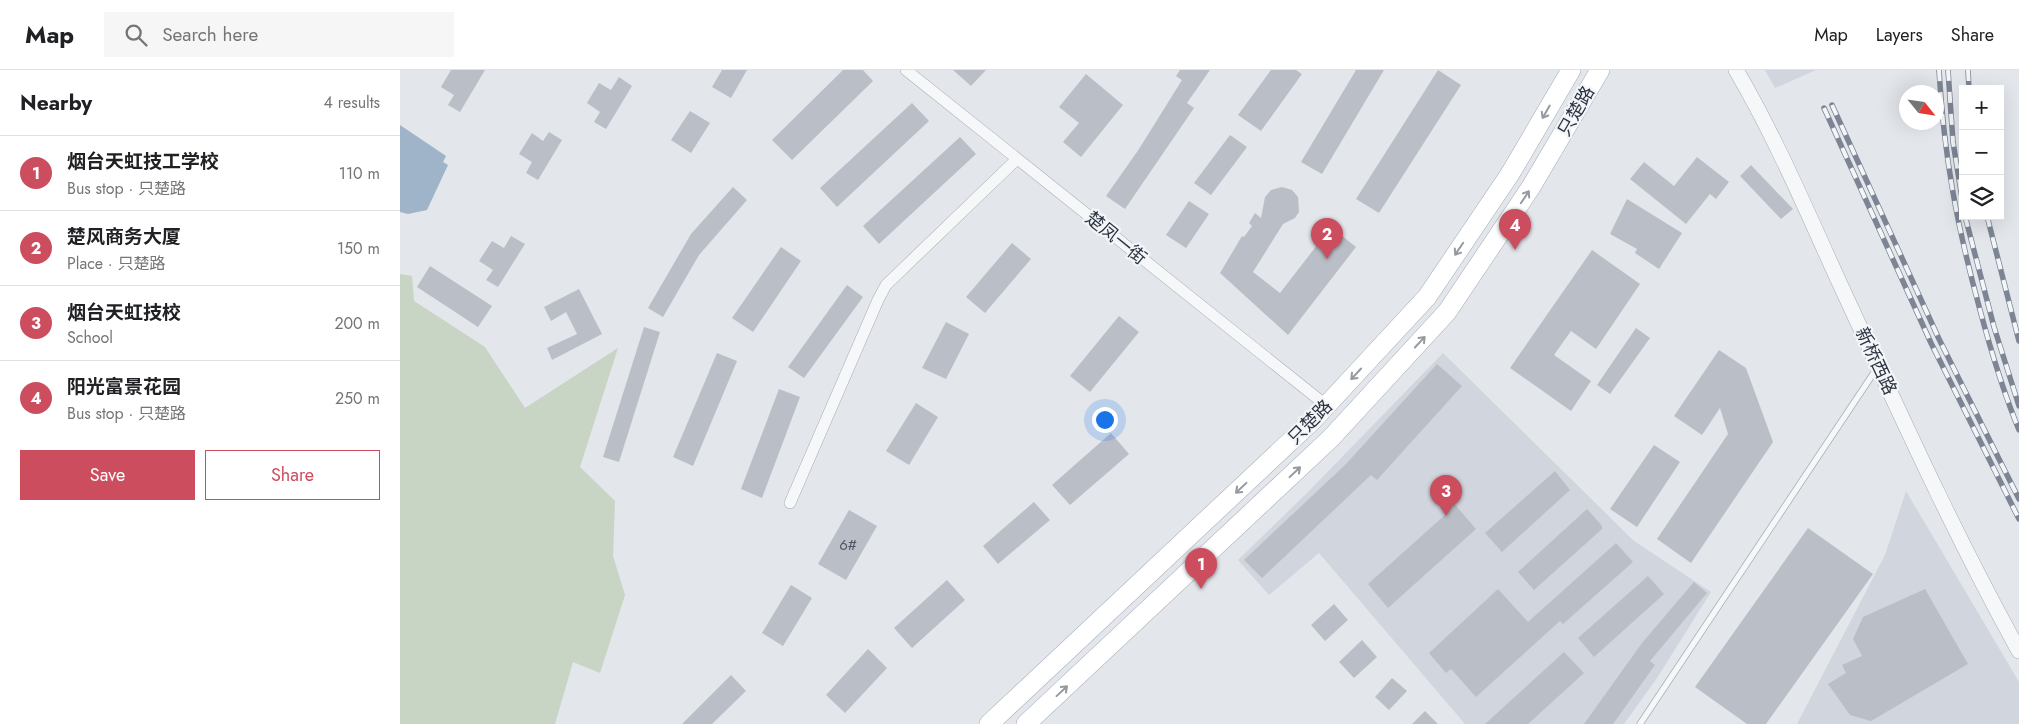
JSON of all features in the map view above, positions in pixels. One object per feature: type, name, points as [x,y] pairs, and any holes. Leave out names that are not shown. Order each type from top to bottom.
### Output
[{"type":"main road","name":"只楚路","points":[[989,724],[1327,406],[1428,297],[1510,174],[1571,70]]},
{"type":"main road","name":"只楚路","points":[[1026,724],[1331,438],[1447,312],[1532,187],[1600,70]]},
{"type":"street","name":"楚凤一街","points":[[906,70],[1327,406]]},
{"type":"street","name":"新桥西路","points":[[1736,70],[1799,193],[1878,366],[1991,600],[2019,651]]},
{"type":"street","points":[[790,503],[886,285],[1017,159]]},
{"type":"lane","points":[[1640,724],[1878,366]]},
{"type":"shaded area","points":[[1765,70],[1816,70],[1775,88]]},
{"type":"shaded area","points":[[1443,353],[1634,541],[1711,592],[1657,678],[1624,724],[1465,724],[1319,553],[1269,595],[1238,560],[1308,492]]},
{"type":"shaded area","points":[[1906,491],[2019,682],[2019,724],[1797,724],[1885,555]]},
{"type":"green space","points":[[400,274],[412,276],[414,301],[485,347],[525,408],[618,348],[580,467],[615,501],[613,556],[625,595],[600,673],[573,662],[555,724],[400,724]]},
{"type":"water","points":[[400,125],[446,156],[443,162],[448,165],[427,210],[408,214],[400,212]]},
{"type":"building","points":[[451,70],[485,70],[460,112],[448,105],[454,95],[441,87]]},
{"type":"building","points":[[722,70],[747,70],[731,98],[712,87]]},
{"type":"building","points":[[843,70],[863,70],[873,81],[792,160],[772,140]]},
{"type":"building","points":[[953,70],[986,70],[971,86]]},
{"type":"building","points":[[1180,70],[1210,70],[1187,103],[1194,108],[1125,209],[1106,196],[1139,149],[1182,80],[1176,76]]},
{"type":"building","points":[[1271,70],[1296,70],[1302,74],[1261,131],[1238,115]]},
{"type":"building","points":[[1356,70],[1384,70],[1322,174],[1301,162]]},
{"type":"building","points":[[1438,70],[1461,85],[1379,213],[1356,199]]},
{"type":"building","points":[[1086,74],[1123,105],[1081,157],[1063,142],[1079,123],[1059,107]]},
{"type":"building","points":[[619,77],[632,86],[606,129],[594,122],[600,112],[587,103],[599,83],[611,90]]},
{"type":"building","points":[[912,103],[929,121],[837,207],[820,188]]},
{"type":"building","points":[[690,111],[710,123],[691,153],[671,140]]},
{"type":"building","points":[[549,132],[562,140],[538,180],[526,173],[532,162],[519,154],[532,133],[543,141]]},
{"type":"building","points":[[1230,135],[1247,147],[1211,195],[1194,183]]},
{"type":"building","points":[[960,137],[976,154],[879,244],[863,226]]},
{"type":"building","points":[[1697,157],[1729,182],[1716,199],[1710,194],[1686,224],[1630,179],[1644,162],[1674,186]]},
{"type":"building","points":[[1751,165],[1793,209],[1781,219],[1740,176]]},
{"type":"building","points":[[733,187],[747,200],[699,255],[663,317],[648,308],[691,234]]},
{"type":"building","points":[[1282,187],[1292,190],[1298,197],[1299,212],[1295,218],[1283,224],[1253,272],[1280,293],[1331,227],[1356,247],[1288,335],[1220,273],[1242,236],[1244,237],[1252,226],[1249,223],[1255,213],[1261,218],[1265,197],[1271,190]]},
{"type":"building","points":[[1627,199],[1682,233],[1659,269],[1635,253],[1637,249],[1610,234]]},
{"type":"building","points":[[1189,201],[1209,214],[1186,248],[1166,235]]},
{"type":"building","points":[[511,236],[525,244],[498,287],[486,280],[493,270],[479,261],[492,241],[504,248]]},
{"type":"building","points":[[1012,243],[1031,259],[985,313],[966,297]]},
{"type":"building","points":[[781,247],[801,261],[753,332],[732,318]]},
{"type":"building","points":[[1592,250],[1640,284],[1596,349],[1571,331],[1554,355],[1591,381],[1571,411],[1510,368]]},
{"type":"building","points":[[430,266],[492,306],[478,327],[417,287]]},
{"type":"building","points":[[847,285],[863,297],[804,378],[788,367]]},
{"type":"building","points":[[579,289],[602,334],[552,360],[547,348],[577,334],[566,312],[551,321],[544,307]]},
{"type":"building","points":[[1119,316],[1139,332],[1090,392],[1070,376]]},
{"type":"building","points":[[946,322],[969,334],[946,379],[922,368]]},
{"type":"building","points":[[644,327],[660,332],[619,462],[603,457]]},
{"type":"building","points":[[1636,328],[1650,338],[1610,394],[1597,385]]},
{"type":"building","points":[[1719,350],[1746,368],[1773,442],[1691,563],[1657,539],[1728,434],[1720,408],[1702,435],[1674,416]]},
{"type":"building","points":[[717,353],[737,361],[693,466],[673,457]]},
{"type":"building","points":[[1437,364],[1462,386],[1377,480],[1371,475],[1262,578],[1244,560],[1346,464]]},
{"type":"building","points":[[779,389],[800,397],[762,498],[741,489]]},
{"type":"building","points":[[916,403],[938,417],[909,465],[886,451]]},
{"type":"building","points":[[1111,433],[1129,454],[1070,505],[1052,485]]},
{"type":"building","points":[[1654,445],[1680,462],[1637,527],[1610,509]]},
{"type":"building","points":[[1555,471],[1570,490],[1502,552],[1485,533]]},
{"type":"building","points":[[1440,487],[1476,529],[1388,608],[1368,584],[1446,514],[1430,495]]},
{"type":"building","points":[[1034,502],[1050,520],[998,564],[983,546]]},
{"type":"building","points":[[1587,509],[1602,526],[1602,529],[1534,590],[1518,572]]},
{"type":"building","points":[[849,510],[877,526],[846,580],[818,564]]},
{"type":"building","points":[[1808,528],[1873,574],[1766,724],[1747,724],[1695,687]]},
{"type":"building","points":[[1616,543],[1633,562],[1563,624],[1560,621],[1476,697],[1451,669],[1446,673],[1429,653],[1498,589],[1528,622]]},
{"type":"building","points":[[1648,576],[1664,594],[1594,657],[1578,638]]},
{"type":"building","points":[[947,580],[965,600],[912,648],[894,628]]},
{"type":"building","points":[[1694,582],[1707,593],[1650,661],[1655,665],[1613,724],[1584,724],[1642,643]]},
{"type":"building","points":[[791,585],[812,598],[783,646],[762,633]]},
{"type":"building","points":[[1925,589],[1968,664],[1871,721],[1850,715],[1828,684],[1846,673],[1842,665],[1862,656],[1853,639],[1863,617]]},
{"type":"building","points":[[1334,604],[1348,620],[1325,641],[1311,625]]},
{"type":"building","points":[[1362,640],[1377,657],[1354,678],[1339,662]]},
{"type":"building","points":[[868,649],[887,668],[845,713],[826,695]]},
{"type":"building","points":[[1564,652],[1584,673],[1528,724],[1485,724]]},
{"type":"building","points":[[731,675],[746,691],[712,724],[682,724]]},
{"type":"building","points":[[1392,678],[1407,691],[1389,710],[1375,697]]},
{"type":"building","points":[[1425,711],[1438,724],[1412,724]]},
{"type":"railway","points":[[1939,70],[1944,132],[1958,220],[1993,356],[2019,430]]},
{"type":"railway","points":[[1948,70],[1953,142],[1959,179]]},
{"type":"railway","points":[[1968,70],[1969,85]]},
{"type":"railway","points":[[1832,105],[1939,339],[2019,499]]},
{"type":"railway","points":[[1824,108],[1931,343],[2019,519]]},
{"type":"railway","points":[[1966,220],[1994,327],[2019,406]]},
{"type":"railway","points":[[1988,220],[2019,341]]},
{"type":"place","name":"阳光富景花园","points":[[1515,250]]},
{"type":"place","name":"楚风商务大厦","points":[[1327,259]]},
{"type":"place","name":"烟台天虹技校","points":[[1446,516]]},
{"type":"place","name":"烟台天虹技工学校","points":[[1201,589]]}]
